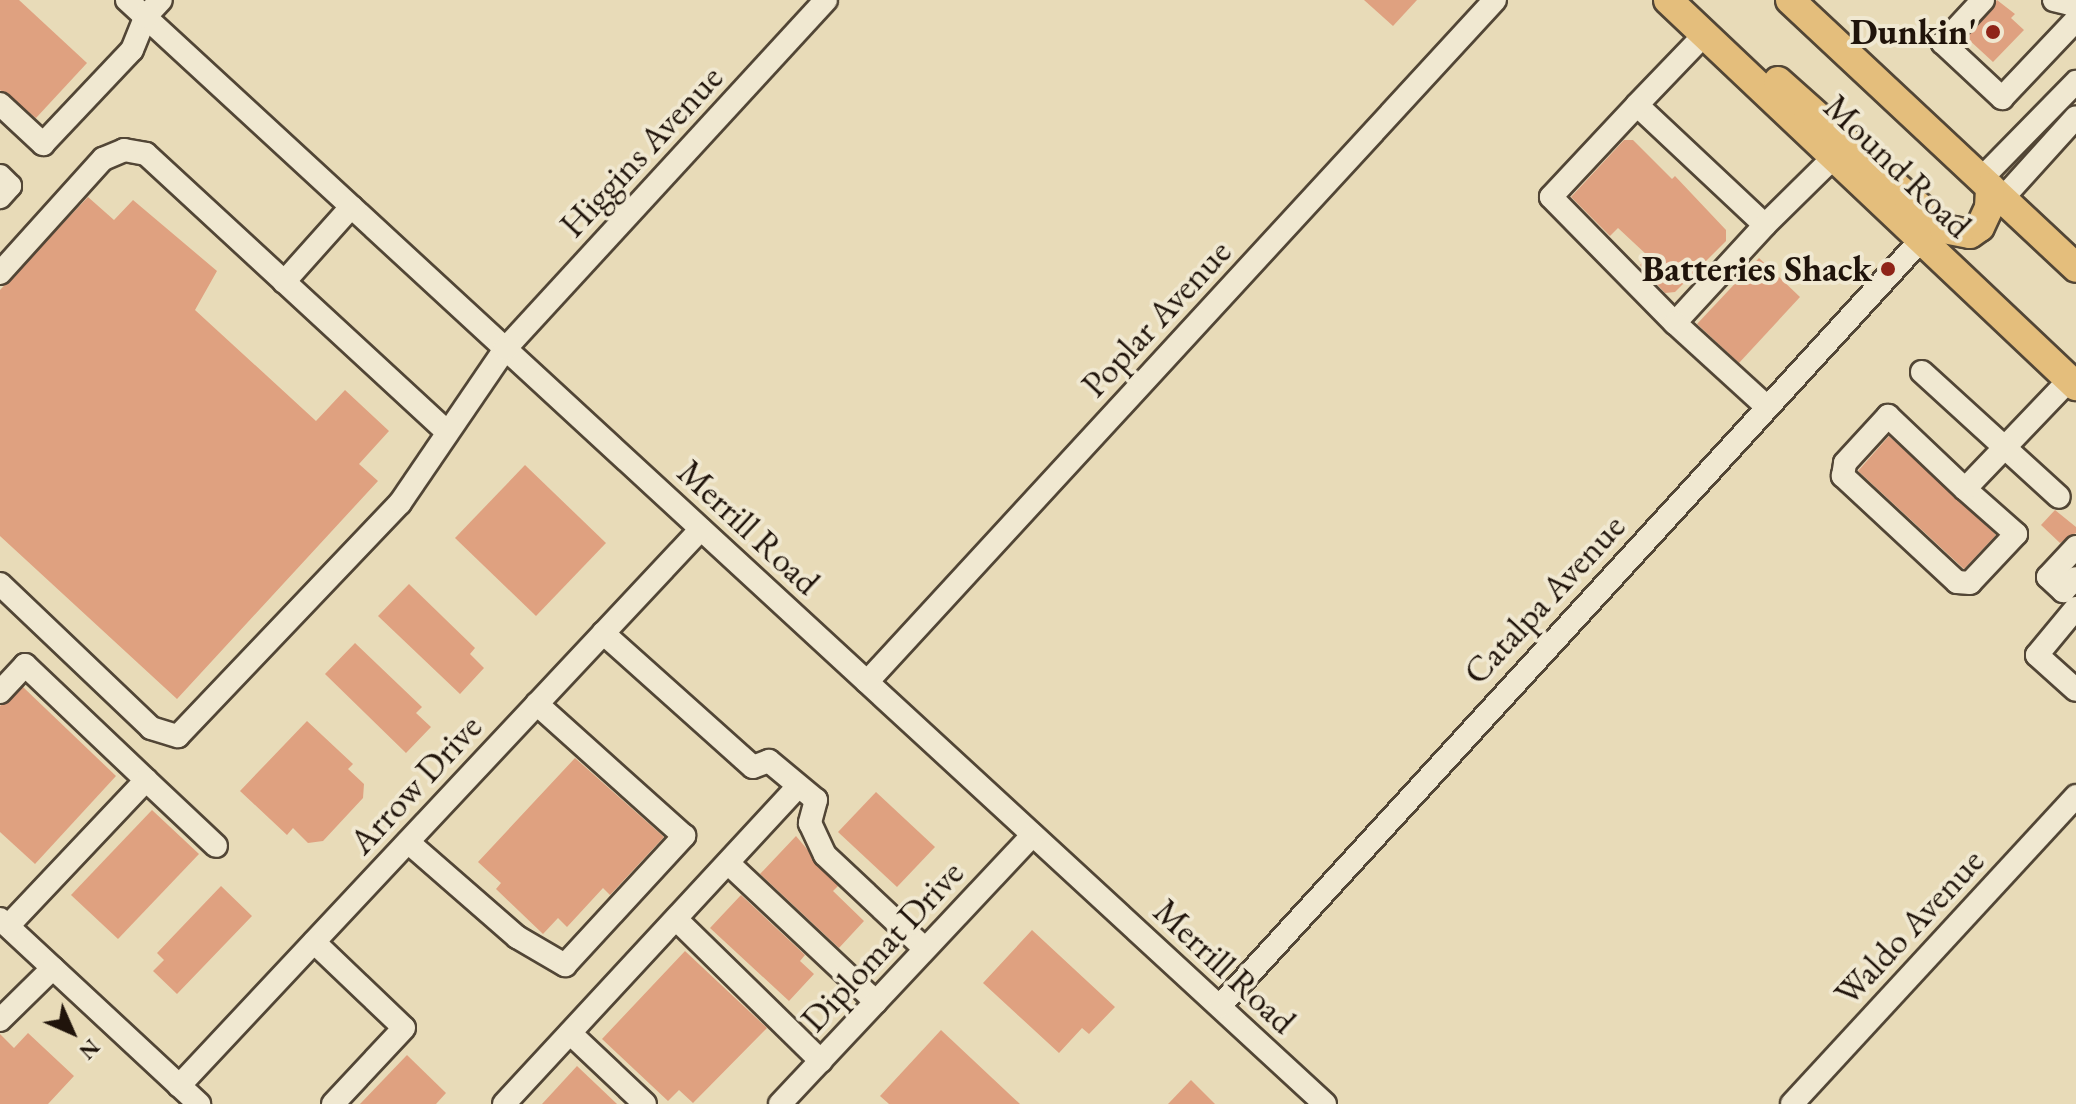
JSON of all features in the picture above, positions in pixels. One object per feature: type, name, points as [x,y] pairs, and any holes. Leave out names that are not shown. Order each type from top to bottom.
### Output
[{"type":"main road","points":[[1668,0],[1743,70],[1784,83],[1841,150],[1932,222],[1954,234],[1970,234],[1980,227],[1989,208],[1991,188]]},
{"type":"main road","name":"Mound Road","points":[[1790,0],[2076,268]]},
{"type":"main road","name":"Mound Road","points":[[1841,150],[1921,240],[2073,383]]},
{"type":"street","name":"Merrill Road","points":[[127,0],[1325,1104]]},
{"type":"street","points":[[0,104],[43,144],[132,50],[145,17],[161,0]]},
{"type":"street","name":"Higgins Avenue","points":[[0,584],[151,728],[178,736],[400,503],[427,470],[447,432],[505,349],[826,0]]},
{"type":"street","name":"Poplar Avenue","points":[[867,682],[1495,0]]},
{"type":"street","points":[[1983,0],[1943,43],[2002,98],[2076,20]]},
{"type":"street","points":[[2054,0],[2070,4],[2074,0]]},
{"type":"street","points":[[1705,34],[1551,197],[1675,323],[1767,407]]},
{"type":"street","points":[[1991,188],[2076,82]]},
{"type":"street","points":[[1637,105],[1765,225]]},
{"type":"street","points":[[1991,188],[2076,117]]},
{"type":"street","points":[[0,273],[103,159],[124,150],[146,154],[447,432]]},
{"type":"street","points":[[1675,323],[1765,225],[1841,150]]},
{"type":"street","points":[[0,176],[10,186],[0,197]]},
{"type":"street","points":[[284,282],[351,207]]},
{"type":"street","name":"Catalpa Avenue","points":[[1220,1006],[1921,240]]},
{"type":"street","points":[[1922,372],[2059,497]]},
{"type":"street","points":[[1965,489],[2004,447],[2073,383]]},
{"type":"street","points":[[1888,416],[1965,489],[2016,534],[1970,583],[1957,582],[1843,476],[1845,463],[1888,416]]},
{"type":"street","name":"Arrow Drive","points":[[179,1086],[701,529]]},
{"type":"street","points":[[2076,547],[2048,577],[2072,592],[2037,655],[2076,690]]},
{"type":"street","points":[[603,633],[753,767],[769,761],[816,800],[810,823],[825,855],[925,949]]},
{"type":"street","points":[[0,692],[25,665],[216,846]]},
{"type":"street","points":[[408,842],[517,937],[565,965],[684,836],[537,704]]},
{"type":"street","points":[[146,780],[4,922],[199,1104]]},
{"type":"street","points":[[504,1104],[798,786]]},
{"type":"street","name":"Waldo Avenue","points":[[1792,1104],[2076,796]]},
{"type":"street","name":"Diplomat Drive","points":[[780,1104],[1033,835]]},
{"type":"street","points":[[728,863],[876,1002]]},
{"type":"street","points":[[676,919],[821,1061]]},
{"type":"street","points":[[314,942],[404,1028],[333,1104]]},
{"type":"street","points":[[0,1020],[53,968]]},
{"type":"street","points":[[570,1033],[645,1104]]},
{"type":"building","points":[[0,0],[19,0],[87,63],[36,118],[0,90]]},
{"type":"building","points":[[1364,0],[1417,0],[1393,26]]},
{"type":"building","name":"Dunkin'","points":[[1997,0],[2015,14],[2011,18],[2024,30],[1993,62],[1967,38]]},
{"type":"building","points":[[1624,140],[1633,140],[1672,179],[1675,176],[1726,230],[1726,241],[1675,292],[1665,293],[1640,265],[1648,256],[1618,228],[1610,236],[1571,197]]},
{"type":"building","points":[[88,197],[114,220],[133,200],[217,271],[195,310],[316,421],[345,390],[389,431],[359,464],[378,481],[177,699],[0,536],[0,290]]},
{"type":"building","points":[[1759,258],[1800,297],[1739,363],[1697,324]]},
{"type":"building","points":[[1889,436],[1996,535],[1964,569],[1858,471]]},
{"type":"building","points":[[525,465],[606,543],[536,616],[455,538]]},
{"type":"building","points":[[2055,510],[2076,527],[2076,533],[2060,543],[2041,525]]},
{"type":"building","points":[[409,584],[475,648],[470,654],[484,668],[460,694],[378,616]]},
{"type":"building","points":[[355,643],[422,707],[416,713],[431,727],[406,753],[325,674]]},
{"type":"building","points":[[23,687],[116,776],[35,864],[0,832],[0,706]]},
{"type":"building","points":[[307,721],[353,764],[348,769],[364,784],[363,798],[323,841],[308,843],[293,828],[287,835],[240,791]]},
{"type":"building","points":[[575,758],[664,837],[610,895],[603,888],[567,927],[558,918],[543,934],[496,889],[501,883],[478,862]]},
{"type":"building","points":[[876,792],[935,847],[897,887],[838,832]]},
{"type":"building","points":[[152,810],[199,854],[118,939],[71,895]]},
{"type":"building","points":[[796,836],[838,886],[833,891],[864,921],[839,948],[760,874]]},
{"type":"building","points":[[221,886],[252,916],[177,994],[153,971],[164,960],[157,953]]},
{"type":"building","points":[[741,895],[805,955],[800,961],[814,974],[789,1001],[710,928]]},
{"type":"building","points":[[1032,930],[1115,1007],[1089,1034],[1082,1028],[1059,1053],[983,983]]},
{"type":"building","points":[[685,951],[767,1028],[693,1103],[679,1090],[668,1101],[602,1039]]},
{"type":"building","points":[[941,1030],[1020,1104],[889,1104],[880,1096]]},
{"type":"building","points":[[28,1033],[74,1076],[48,1104],[0,1104],[0,1034],[14,1048]]},
{"type":"building","points":[[407,1055],[446,1093],[436,1104],[360,1104]]},
{"type":"building","points":[[577,1066],[617,1104],[542,1104]]},
{"type":"building","points":[[1191,1080],[1215,1104],[1168,1104]]},
{"type":"place","name":"Dunkin'","points":[[1993,32]]},
{"type":"place","name":"Batteries Shack","points":[[1888,269]]}]
